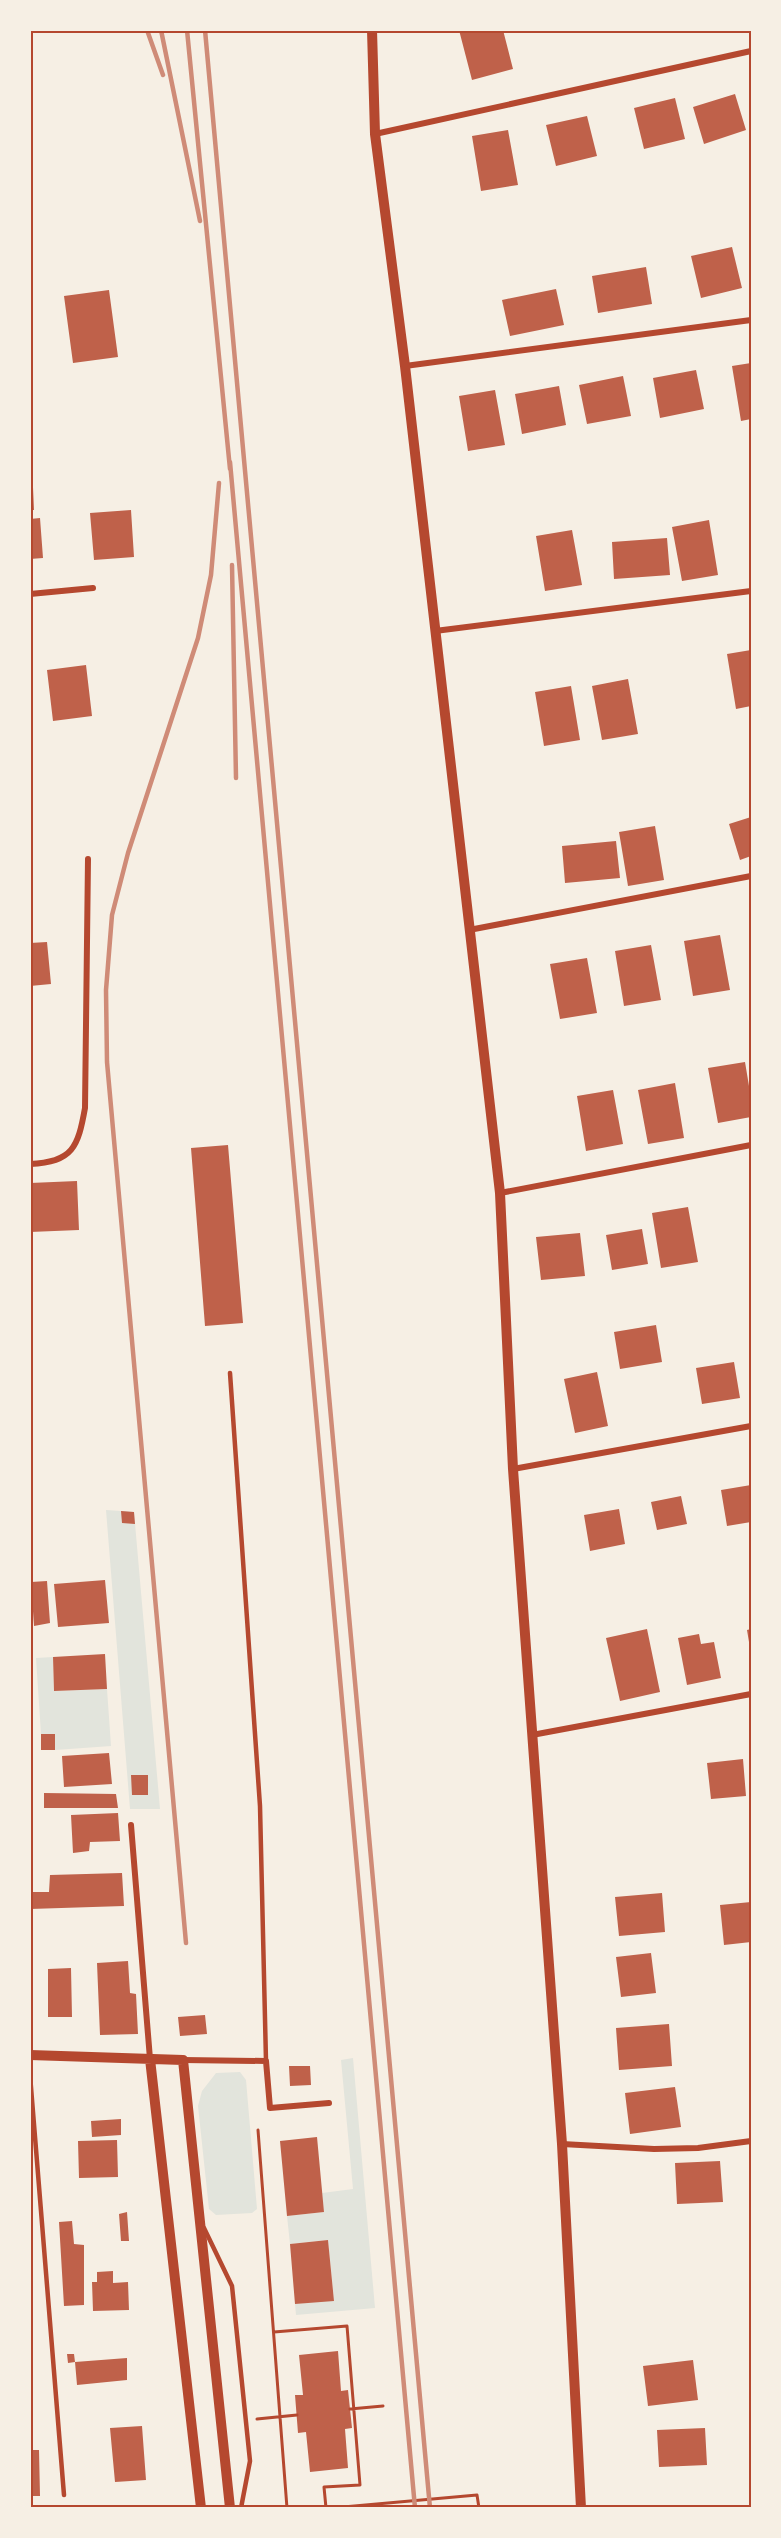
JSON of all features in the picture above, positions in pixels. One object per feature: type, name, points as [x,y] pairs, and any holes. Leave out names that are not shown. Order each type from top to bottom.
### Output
[{"type":"street","points":[[372,30],[375,134],[405,366],[500,1193],[513,1469],[562,2145],[582,2508]]},
{"type":"street","points":[[375,134],[751,51]]},
{"type":"street","points":[[405,366],[751,320]]},
{"type":"street","points":[[30,594],[93,588]]},
{"type":"street","points":[[435,632],[751,591]]},
{"type":"street","points":[[30,1164],[50,1163],[69,1155],[80,1136],[85,1108],[88,859]]},
{"type":"street","points":[[470,930],[751,876]]},
{"type":"street","points":[[500,1193],[751,1145]]},
{"type":"street","points":[[513,1469],[751,1426]]},
{"type":"street","points":[[531,1735],[751,1694]]},
{"type":"street","points":[[130,1825],[150,2059],[201,2508]]},
{"type":"street","points":[[30,2055],[266,2061],[270,2108],[329,2103]]},
{"type":"street","points":[[183,2060],[230,2508]]},
{"type":"street","points":[[562,2145],[698,2148],[751,2141]]},
{"type":"lane","points":[[230,1373],[260,1806],[266,2061]]},
{"type":"lane","points":[[30,2075],[64,2496]]},
{"type":"lane","points":[[200,2220],[232,2286],[250,2461],[241,2508]]},
{"type":"path","points":[[258,2130],[287,2508]]},
{"type":"path","points":[[273,2332],[347,2326],[352,2409],[360,2484],[324,2487],[326,2508]]},
{"type":"path","points":[[352,2409],[383,2406]]},
{"type":"path","points":[[246,2420],[297,2415]]},
{"type":"path","points":[[332,2508],[477,2496],[479,2508]]},
{"type":"shaded area","points":[[106,1510],[134,1512],[160,1809],[130,1809]]},
{"type":"shaded area","points":[[53,1657],[54,1691],[107,1689],[111,1746],[55,1750],[55,1734],[41,1734],[36,1658]]},
{"type":"shaded area","points":[[353,2058],[375,2308],[296,2315],[295,2304],[334,2300],[328,2240],[290,2244],[287,2216],[324,2212],[322,2193],[353,2189],[341,2060]]},
{"type":"shaded area","points":[[240,2072],[246,2080],[257,2209],[252,2213],[216,2215],[209,2209],[198,2106],[202,2091],[216,2073]]},
{"type":"building","points":[[459,30],[503,30],[513,69],[472,80]]},
{"type":"building","points":[[735,94],[746,130],[704,144],[693,107]]},
{"type":"building","points":[[675,98],[685,139],[644,149],[634,108]]},
{"type":"building","points":[[587,116],[597,156],[556,166],[546,125]]},
{"type":"building","points":[[508,130],[518,185],[481,191],[472,136]]},
{"type":"building","points":[[732,247],[742,288],[701,298],[691,256]]},
{"type":"building","points":[[646,267],[652,304],[598,313],[592,276]]},
{"type":"building","points":[[556,289],[564,325],[510,336],[502,300]]},
{"type":"building","points":[[109,290],[118,357],[73,363],[64,296]]},
{"type":"building","points":[[751,363],[751,419],[741,421],[732,366]]},
{"type":"building","points":[[696,370],[704,409],[660,418],[653,378]]},
{"type":"building","points":[[623,376],[631,416],[587,424],[579,385]]},
{"type":"building","points":[[559,386],[566,425],[522,434],[515,394]]},
{"type":"building","points":[[495,390],[505,445],[468,451],[459,396]]},
{"type":"building","points":[[30,465],[32,465],[34,510],[30,510]]},
{"type":"building","points":[[131,510],[134,557],[94,560],[90,513]]},
{"type":"building","points":[[40,518],[43,558],[30,559],[30,519]]},
{"type":"building","points":[[709,520],[718,575],[682,581],[672,527]]},
{"type":"building","points":[[572,530],[582,585],[545,591],[536,536]]},
{"type":"building","points":[[667,538],[670,575],[614,579],[612,542]]},
{"type":"building","points":[[751,650],[751,706],[736,709],[727,654]]},
{"type":"building","points":[[86,665],[92,716],[53,721],[47,670]]},
{"type":"building","points":[[628,679],[638,734],[602,740],[592,686]]},
{"type":"building","points":[[571,686],[580,740],[544,746],[535,692]]},
{"type":"building","points":[[751,817],[751,856],[740,860],[729,824]]},
{"type":"building","points":[[655,826],[664,880],[628,886],[619,832]]},
{"type":"building","points":[[616,841],[620,878],[565,883],[562,846]]},
{"type":"building","points":[[720,935],[730,990],[693,996],[684,941]]},
{"type":"building","points":[[47,942],[51,984],[30,986],[30,943]]},
{"type":"building","points":[[651,945],[661,1000],[624,1006],[615,951]]},
{"type":"building","points":[[587,958],[597,1013],[560,1019],[550,964]]},
{"type":"building","points":[[745,1062],[751,1098],[751,1117],[718,1123],[708,1068]]},
{"type":"building","points":[[675,1083],[684,1138],[648,1144],[638,1090]]},
{"type":"building","points":[[613,1090],[623,1144],[586,1151],[577,1096]]},
{"type":"building","points":[[228,1145],[243,1323],[205,1326],[191,1148]]},
{"type":"building","points":[[77,1181],[79,1230],[30,1232],[30,1183]]},
{"type":"building","points":[[688,1207],[698,1262],[661,1268],[652,1213]]},
{"type":"building","points":[[642,1229],[648,1264],[612,1270],[606,1235]]},
{"type":"building","points":[[580,1233],[585,1276],[541,1280],[536,1237]]},
{"type":"building","points":[[656,1325],[662,1362],[620,1369],[614,1332]]},
{"type":"building","points":[[734,1362],[740,1398],[702,1404],[696,1368]]},
{"type":"building","points":[[597,1372],[608,1426],[575,1433],[564,1379]]},
{"type":"building","points":[[751,1485],[751,1522],[727,1526],[721,1490]]},
{"type":"building","points":[[681,1496],[687,1524],[657,1530],[651,1502]]},
{"type":"building","points":[[619,1509],[625,1544],[590,1551],[584,1515]]},
{"type":"building","points":[[121,1511],[134,1512],[135,1524],[122,1523]]},
{"type":"building","points":[[105,1580],[109,1623],[58,1627],[54,1584]]},
{"type":"building","points":[[47,1581],[50,1623],[34,1626],[31,1582]]},
{"type":"building","points":[[647,1629],[660,1692],[620,1701],[606,1638]]},
{"type":"building","points":[[751,1629],[751,1648],[750,1648],[747,1630]]},
{"type":"building","points":[[699,1634],[701,1644],[714,1642],[721,1678],[687,1685],[678,1638]]},
{"type":"building","points":[[105,1654],[107,1689],[54,1691],[53,1657]]},
{"type":"building","points":[[41,1734],[55,1734],[55,1750],[41,1750]]},
{"type":"building","points":[[109,1753],[112,1784],[64,1787],[62,1756]]},
{"type":"building","points":[[743,1759],[746,1796],[711,1799],[707,1763]]},
{"type":"building","points":[[131,1775],[148,1775],[148,1795],[132,1795]]},
{"type":"building","points":[[44,1793],[116,1794],[118,1808],[44,1808]]},
{"type":"building","points":[[118,1813],[120,1841],[90,1842],[89,1851],[73,1853],[71,1815]]},
{"type":"building","points":[[122,1873],[124,1906],[30,1909],[30,1892],[49,1892],[50,1875]]},
{"type":"building","points":[[662,1893],[665,1932],[619,1936],[615,1897]]},
{"type":"building","points":[[751,1902],[751,1942],[724,1945],[720,1905]]},
{"type":"building","points":[[651,1953],[656,1993],[621,1997],[616,1957]]},
{"type":"building","points":[[128,1961],[130,1993],[136,1994],[138,2034],[100,2035],[97,1963]]},
{"type":"building","points":[[71,1968],[72,2017],[48,2017],[48,1969]]},
{"type":"building","points":[[205,2015],[207,2034],[180,2036],[178,2017]]},
{"type":"building","points":[[669,2024],[672,2066],[619,2070],[616,2028]]},
{"type":"building","points":[[289,2066],[310,2066],[311,2085],[290,2086]]},
{"type":"building","points":[[675,2087],[681,2127],[630,2134],[625,2093]]},
{"type":"building","points":[[121,2119],[121,2135],[92,2137],[91,2121]]},
{"type":"building","points":[[317,2137],[324,2212],[287,2216],[280,2141]]},
{"type":"building","points":[[117,2140],[118,2177],[79,2178],[78,2141]]},
{"type":"building","points":[[720,2161],[723,2202],[677,2204],[675,2163]]},
{"type":"building","points":[[127,2212],[129,2241],[121,2241],[119,2214]]},
{"type":"building","points":[[72,2221],[74,2244],[84,2245],[84,2305],[64,2306],[59,2222]]},
{"type":"building","points":[[328,2240],[334,2301],[295,2304],[290,2244]]},
{"type":"building","points":[[113,2271],[113,2283],[128,2282],[129,2310],[93,2311],[92,2282],[97,2282],[97,2272]]},
{"type":"building","points":[[338,2351],[341,2391],[348,2390],[352,2428],[345,2429],[348,2468],[310,2472],[306,2432],[298,2433],[295,2395],[303,2395],[299,2355]]},
{"type":"building","points":[[67,2354],[74,2354],[75,2362],[68,2363]]},
{"type":"building","points":[[127,2358],[127,2380],[77,2385],[75,2362]]},
{"type":"building","points":[[693,2360],[698,2400],[648,2406],[643,2366]]},
{"type":"building","points":[[142,2426],[146,2480],[115,2482],[110,2428]]},
{"type":"building","points":[[705,2428],[707,2465],[659,2467],[657,2430]]},
{"type":"building","points":[[30,2450],[39,2450],[40,2496],[30,2496]]},
{"type":"railway","points":[[147,30],[163,75]]},
{"type":"railway","points":[[161,30],[200,221]]},
{"type":"railway","points":[[187,30],[230,469]]},
{"type":"railway","points":[[205,30],[430,2508]]},
{"type":"railway","points":[[230,462],[415,2508]]},
{"type":"railway","points":[[186,1943],[107,1062],[106,990],[112,915],[128,853],[198,638],[211,575],[219,483]]},
{"type":"railway","points":[[232,565],[236,778]]}]
